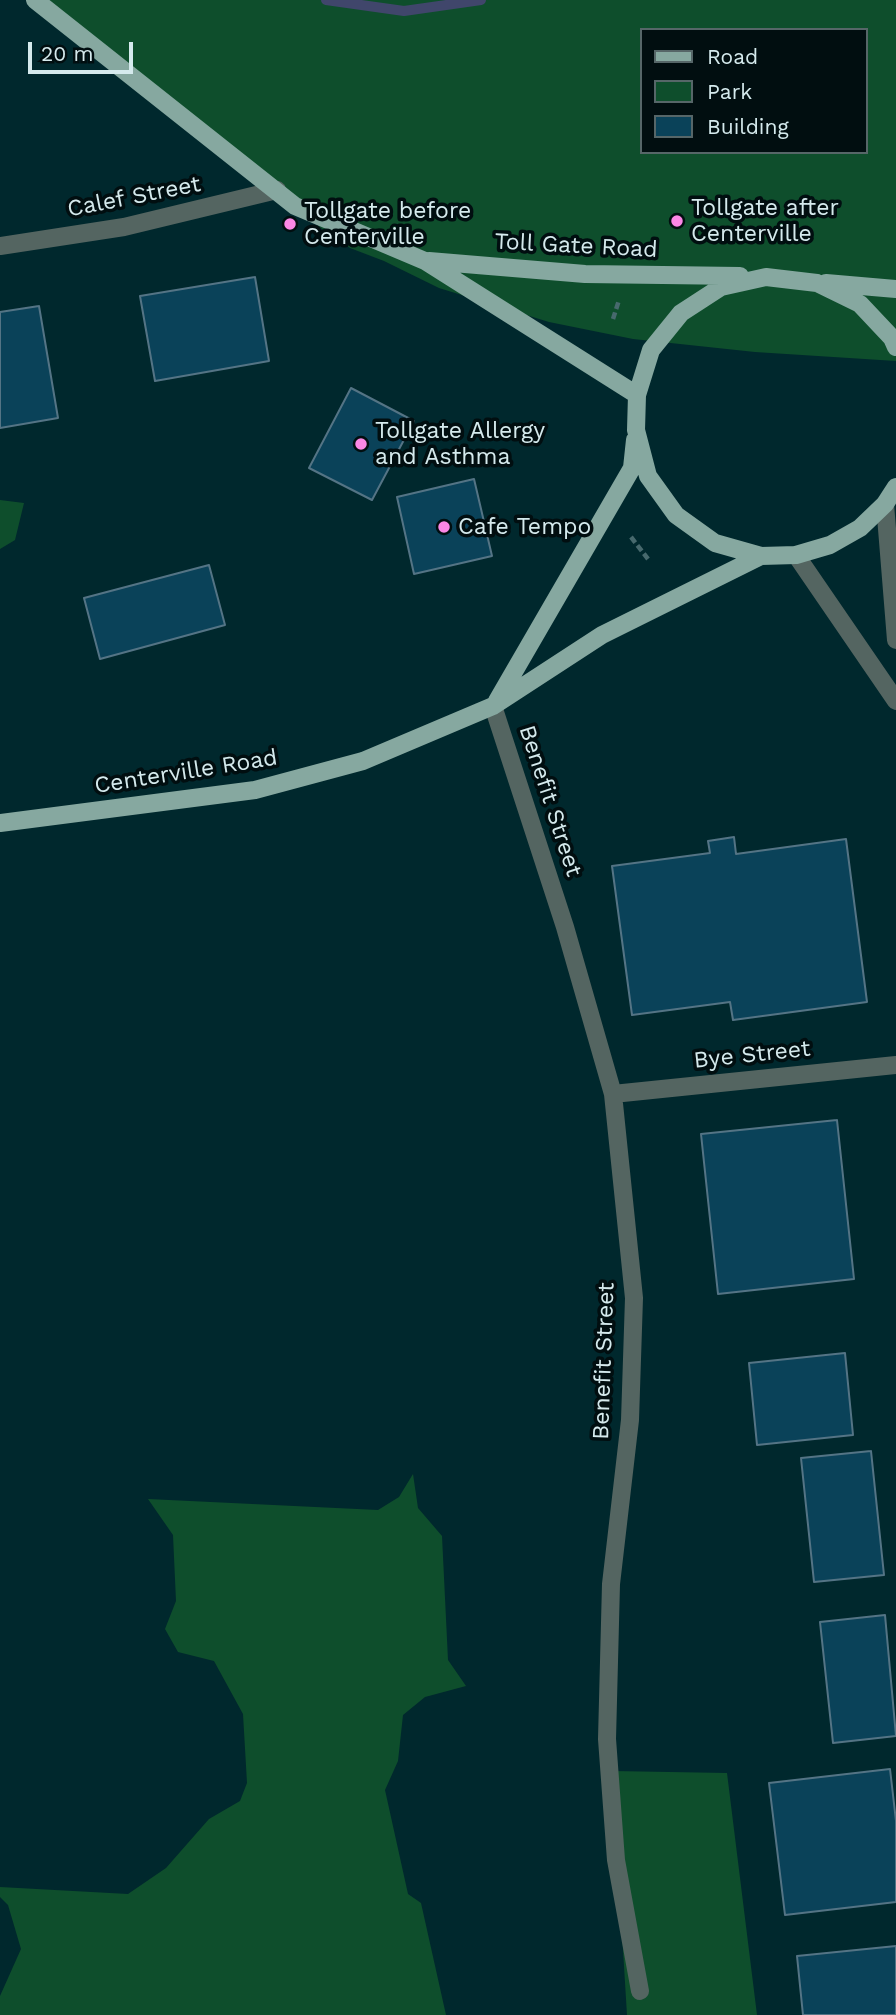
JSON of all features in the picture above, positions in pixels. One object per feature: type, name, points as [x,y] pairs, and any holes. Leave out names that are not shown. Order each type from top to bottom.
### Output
[{"type":"main road","name":"Toll Gate Road","points":[[35,0],[295,206],[425,261],[637,396]]},
{"type":"main road","name":"Toll Gate Road","points":[[425,261],[585,274],[766,277]]},
{"type":"main road","points":[[494,706],[632,468],[637,396],[652,351],[681,313],[720,287],[766,277],[896,289]]},
{"type":"main road","points":[[817,283],[860,304],[892,338],[896,347]]},
{"type":"main road","points":[[636,430],[648,476],[676,515],[715,543],[761,556],[796,555],[830,545],[860,528],[885,505],[896,487]]},
{"type":"main road","name":"Centerville Road","points":[[0,823],[255,790],[363,761],[494,706],[602,635],[761,556]]},
{"type":"street","name":"Calef Street","points":[[0,246],[124,228],[277,190]]},
{"type":"street","points":[[885,505],[896,640]]},
{"type":"street","points":[[796,555],[896,701]]},
{"type":"street","name":"Benefit Street","points":[[494,706],[565,927],[613,1094],[634,1298],[630,1420],[611,1584],[607,1739],[616,1860],[640,1991]]},
{"type":"street","name":"Bye Street","points":[[613,1094],[896,1065]]},
{"type":"path","points":[[631,537],[648,559]]},
{"type":"green space","points":[[47,0],[896,0],[896,361],[755,352],[633,339],[549,322],[439,288],[350,248],[327,233]]},
{"type":"green space","points":[[0,500],[24,503],[15,540],[0,549]]},
{"type":"green space","points":[[413,1474],[418,1508],[442,1536],[448,1660],[466,1686],[425,1697],[403,1715],[398,1761],[385,1790],[408,1894],[421,1903],[446,2015],[0,2015],[0,1996],[21,1949],[8,1905],[0,1897],[0,1887],[128,1894],[166,1868],[209,1819],[240,1801],[247,1783],[243,1714],[214,1661],[178,1652],[165,1629],[176,1601],[173,1535],[148,1499],[378,1510],[399,1497]]},
{"type":"green space","points":[[612,1771],[727,1773],[757,2015],[627,2015]]},
{"type":"building","points":[[255,277],[269,361],[155,381],[140,296]]},
{"type":"building","points":[[39,306],[58,418],[0,428],[0,312]]},
{"type":"building","name":"Tollgate Allergy and Asthma","points":[[351,388],[414,421],[372,500],[309,468]]},
{"type":"building","name":"Cafe Tempo","points":[[474,479],[492,556],[414,574],[397,497]]},
{"type":"building","points":[[209,565],[225,625],[100,659],[84,598]]},
{"type":"building","points":[[734,837],[736,854],[846,839],[867,1002],[733,1020],[730,1002],[632,1015],[612,866],[710,853],[708,841]]},
{"type":"building","points":[[837,1120],[854,1279],[718,1294],[701,1134]]},
{"type":"building","points":[[845,1353],[853,1435],[757,1445],[749,1363]]},
{"type":"building","points":[[871,1451],[884,1575],[814,1582],[801,1458]]},
{"type":"building","points":[[885,1615],[896,1736],[833,1743],[820,1622]]},
{"type":"building","points":[[890,1769],[896,1821],[896,1902],[785,1915],[769,1783]]},
{"type":"building","points":[[896,1946],[896,2015],[803,2015],[797,1956]]},
{"type":"waterway","points":[[326,0],[404,11],[481,0]]},
{"type":"place","name":"Tollgate after Centerville","points":[[677,221]]},
{"type":"place","name":"Tollgate before Centerville","points":[[290,224]]},
{"type":"place","name":"Tollgate Allergy and Asthma","points":[[361,444]]},
{"type":"place","name":"Cafe Tempo","points":[[444,527]]}]
